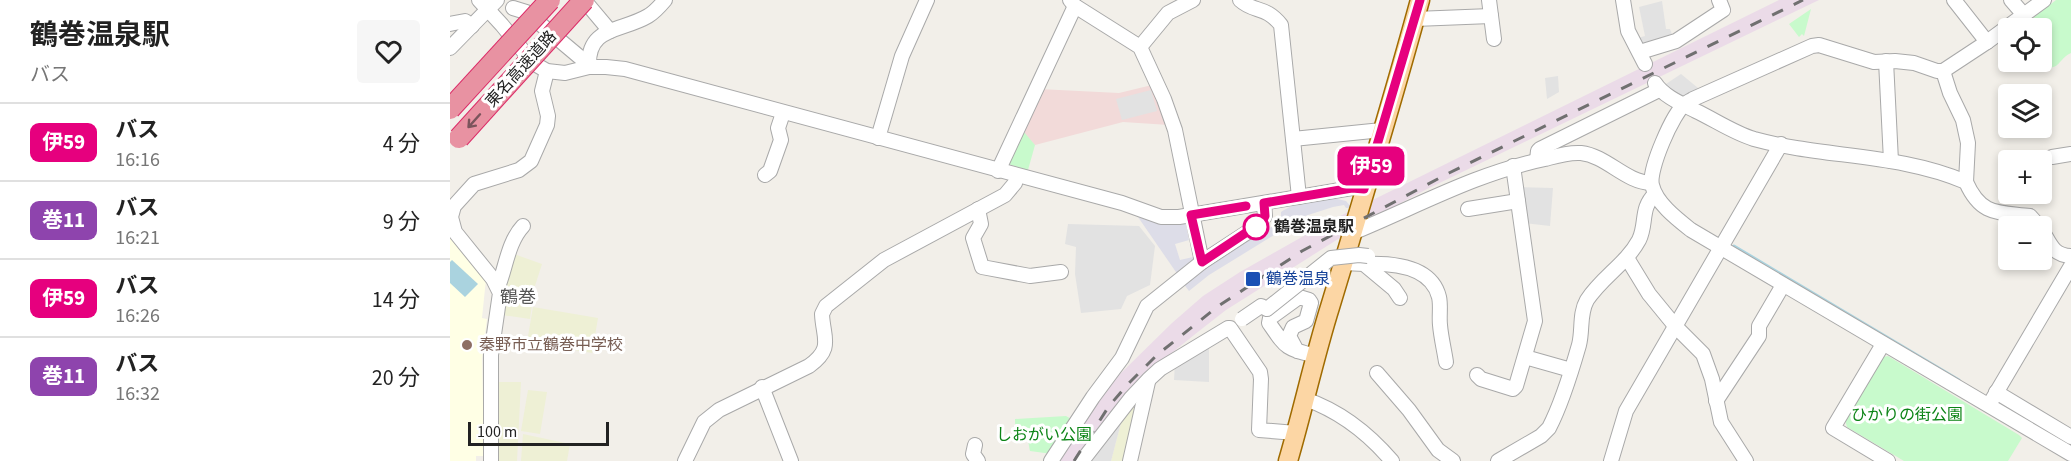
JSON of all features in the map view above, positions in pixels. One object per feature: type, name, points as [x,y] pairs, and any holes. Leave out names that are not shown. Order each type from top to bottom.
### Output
[{"type":"highway","name":"東名高速道路","points":[[450,110],[550,0]]},
{"type":"highway","name":"東名高速道路","points":[[459,138],[584,0]]},
{"type":"main road","points":[[1288,461],[1316,356],[1420,0]]},
{"type":"street","points":[[450,48],[472,26],[483,5],[498,0]]},
{"type":"street","points":[[584,0],[610,31]]},
{"type":"street","points":[[586,63],[589,50],[595,41],[610,31],[650,15],[665,0]]},
{"type":"street","points":[[878,138],[902,56],[927,0]]},
{"type":"street","points":[[1140,47],[1168,13],[1192,0]]},
{"type":"street","points":[[1240,0],[1250,7],[1268,12],[1281,25],[1299,197]]},
{"type":"street","points":[[1489,0],[1494,39]]},
{"type":"street","points":[[1623,0],[1628,31],[1642,58],[1676,41],[1723,10],[1719,0]]},
{"type":"street","points":[[1954,0],[1987,42]]},
{"type":"street","points":[[2011,0],[2024,15]]},
{"type":"street","points":[[1498,461],[1541,436],[1549,428],[1580,342],[1581,320],[1586,302],[1604,279],[1627,258],[1640,239],[1647,201],[1653,189],[1652,172],[1656,157],[1683,104],[1818,45],[1874,62],[1914,63],[1937,72],[1943,71],[2044,0]]},
{"type":"street","points":[[998,171],[1072,3],[1140,47],[1164,99],[1175,130],[1202,262]]},
{"type":"street","points":[[483,5],[533,63],[547,71],[565,73],[586,63]]},
{"type":"street","points":[[513,8],[526,12],[586,63],[625,69],[1122,203],[1161,217],[1191,215],[1352,188],[1364,189]]},
{"type":"street","points":[[1415,19],[1491,16]]},
{"type":"street","points":[[450,24],[465,21],[472,26]]},
{"type":"street","points":[[1886,61],[1891,161]]},
{"type":"street","points":[[491,461],[491,355],[500,293],[498,287],[455,232],[451,217],[454,206],[474,184],[519,170],[531,161],[547,125],[548,116],[542,91],[547,71]]},
{"type":"street","points":[[1943,71],[1965,128],[1968,143],[1966,182],[1971,193],[1988,210],[2030,216]]},
{"type":"street","points":[[1537,160],[1540,148],[1657,86],[1683,104],[1752,138],[1891,161],[1966,182]]},
{"type":"street","points":[[765,175],[770,171],[781,140],[778,128],[783,113]]},
{"type":"street","points":[[1293,139],[1382,130]]},
{"type":"street","points":[[1611,461],[1626,411],[1782,144]]},
{"type":"street","points":[[1352,233],[1475,179],[1513,166],[1571,153],[1592,155],[1653,189],[1675,217],[1691,230],[2071,454]]},
{"type":"street","points":[[2052,157],[2071,154]]},
{"type":"street","points":[[1477,375],[1481,379],[1513,389],[1516,386],[1535,321],[1513,166]]},
{"type":"street","points":[[684,461],[704,422],[719,410],[818,360],[826,342],[822,314],[826,306],[884,260],[1005,195],[1015,183],[1017,176]]},
{"type":"street","points":[[1468,209],[1518,201]]},
{"type":"street","points":[[1051,461],[1122,358],[1147,306],[1202,262],[1262,222],[1265,216],[1264,203]]},
{"type":"street","points":[[978,209],[981,224],[973,238],[982,267],[1030,276],[1060,272]]},
{"type":"street","points":[[498,287],[515,235],[523,226]]},
{"type":"street","points":[[2052,245],[2062,256],[2071,256]]},
{"type":"street","points":[[1242,319],[1262,304],[1267,309],[1324,267],[1331,258],[1359,255],[1400,298]]},
{"type":"street","points":[[1627,258],[1649,294],[1676,327],[1703,354],[1712,379],[1721,422],[1746,461]]},
{"type":"street","points":[[1344,262],[1366,260],[1404,267],[1415,271],[1432,283],[1440,298],[1440,324],[1446,362]]},
{"type":"street","points":[[1989,405],[2071,266]]},
{"type":"street","points":[[1716,401],[1759,336],[1760,326],[1783,285]]},
{"type":"street","points":[[1082,461],[1131,398],[1160,369],[1230,328],[1260,372],[1259,430],[1296,433]]},
{"type":"street","points":[[1283,332],[1283,344],[1316,356]]},
{"type":"street","points":[[1880,459],[1833,428],[1883,344]]},
{"type":"street","points":[[1525,357],[1571,370]]},
{"type":"street","points":[[1377,373],[1409,410],[1438,450],[1454,461]]},
{"type":"street","points":[[1130,461],[1148,380]]},
{"type":"street","points":[[762,387],[791,461]]},
{"type":"street","points":[[1996,392],[2070,435]]},
{"type":"street","points":[[1305,399],[1325,406],[1341,416],[1375,441],[1392,461]]},
{"type":"street","points":[[975,445],[973,454],[978,461]]},
{"type":"shaded area","points":[[1779,0],[1819,0],[1427,189],[1365,222],[1226,310],[1194,335],[1168,356],[1129,395],[1078,461],[1060,461],[1092,407],[1120,374],[1203,296],[1240,272],[1332,220]]},
{"type":"shaded area","points":[[1662,1],[1666,29],[1670,29],[1673,37],[1645,48],[1638,41],[1638,38],[1645,36],[1639,7]]},
{"type":"shaded area","points":[[1681,74],[1698,88],[1681,99],[1663,86]]},
{"type":"shaded area","points":[[1558,76],[1559,92],[1547,99],[1545,78]]},
{"type":"shaded area","points":[[1152,85],[1169,125],[1123,122],[1035,145],[1019,131],[1039,89],[1119,93]]},
{"type":"shaded area","points":[[1151,90],[1157,111],[1122,120],[1116,99]]},
{"type":"shaded area","points":[[1519,187],[1553,188],[1550,226],[1524,223]]},
{"type":"shaded area","points":[[1333,198],[1346,201],[1352,208],[1346,208],[1344,205],[1305,216],[1209,275],[1189,291],[1183,283],[1247,240],[1276,224],[1281,219],[1281,212],[1284,210],[1292,206]]},
{"type":"shaded area","points":[[1138,217],[1168,225],[1186,224],[1189,240],[1175,244],[1180,260],[1193,257],[1195,262],[1178,275]]},
{"type":"shaded area","points":[[1068,224],[1139,226],[1155,246],[1150,285],[1127,296],[1121,309],[1081,313],[1075,274],[1076,247],[1065,244]]},
{"type":"shaded area","name":"秦野市立鶴巻中学校","points":[[450,236],[486,279],[482,318],[487,319],[482,358],[484,456],[476,456],[476,461],[450,461]]},
{"type":"shaded area","points":[[514,254],[542,264],[534,289],[530,319],[502,315],[508,275]]},
{"type":"shaded area","points":[[533,307],[598,318],[592,353],[527,342]]},
{"type":"shaded area","points":[[1209,348],[1209,382],[1174,380],[1175,362]]},
{"type":"shaded area","points":[[496,382],[521,382],[517,461],[495,461]]},
{"type":"shaded area","points":[[528,390],[547,392],[540,434],[521,431]]},
{"type":"shaded area","points":[[1137,400],[1139,407],[1126,461],[1111,461],[1122,419]]},
{"type":"shaded area","points":[[1122,419],[1111,461],[1087,461]]},
{"type":"shaded area","points":[[523,434],[570,444],[567,461],[521,461]]},
{"type":"green space","points":[[2056,0],[2071,0],[2071,53],[2056,66],[2052,67],[2052,18],[2033,18]]},
{"type":"green space","points":[[1811,9],[1804,36],[1802,34],[1799,37],[1789,24]]},
{"type":"green space","points":[[1019,131],[1024,132],[1035,145],[1028,170],[1008,164]]},
{"type":"green space","name":"ひかりの街公園","points":[[1888,356],[2019,435],[2022,438],[2008,461],[1904,461],[1847,427],[1845,420],[1883,357]]},
{"type":"green space","name":"しおがい公園","points":[[1066,416],[1073,420],[1052,454],[1030,451],[1024,432],[1015,425],[1015,419]]},
{"type":"water","points":[[452,260],[478,284],[465,297],[450,283],[450,262]]},
{"type":"waterway","points":[[1734,246],[1959,380]]},
{"type":"railway","points":[[1074,461],[1109,406],[1157,355],[1217,307],[1302,251],[1449,173],[1803,0]]},
{"type":"bus line","name":"伊59","points":[[1246,206],[1191,215],[1202,262],[1262,222],[1266,209],[1264,203],[1352,188],[1364,189],[1420,0]]},
{"type":"place","name":"鶴巻温泉駅","points":[[1256,227]]},
{"type":"place","name":"鶴巻温泉","points":[[1253,279]]},
{"type":"place","name":"秦野市立鶴巻中学校","points":[[467,345]]},
{"type":"district","name":"鶴巻","points":[[518,297]]}]
